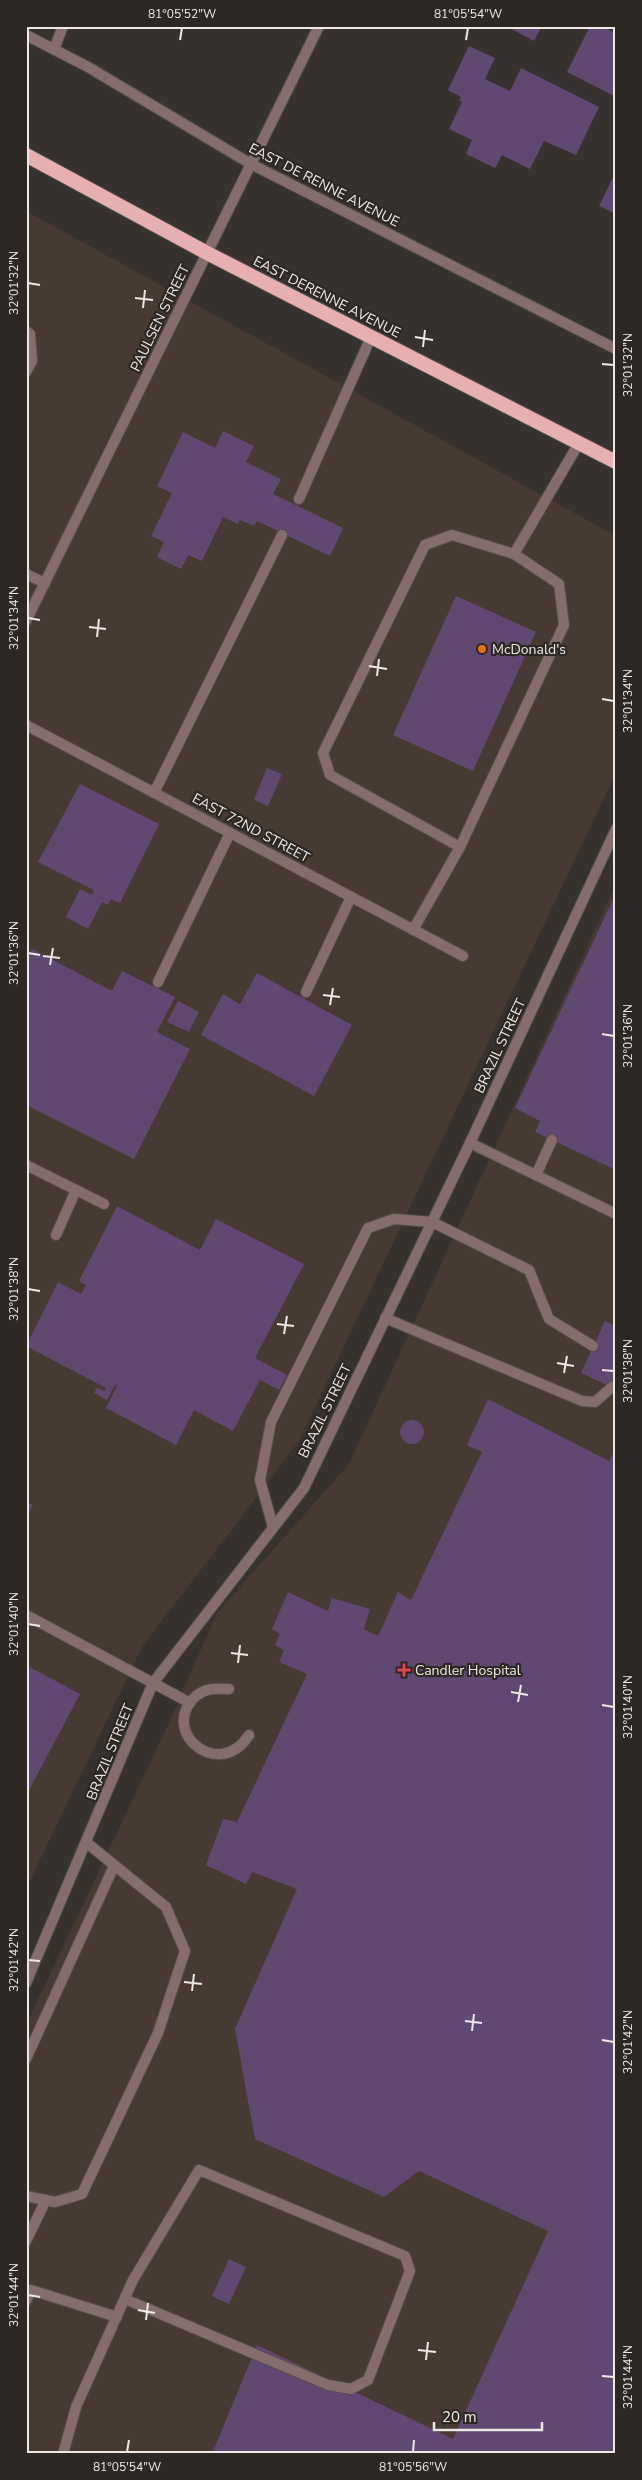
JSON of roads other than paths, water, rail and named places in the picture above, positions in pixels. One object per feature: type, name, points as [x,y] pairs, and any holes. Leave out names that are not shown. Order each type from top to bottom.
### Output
[{"type":"highway","name":"EAST DERENNE AVENUE","points":[[26,155],[207,253],[616,462]]},
{"type":"street","points":[[54,50],[63,26]]},
{"type":"street","name":"PAULSEN STREET","points":[[26,621],[318,26]]},
{"type":"street","name":"EAST DE RENNE AVENUE","points":[[26,35],[96,72],[251,164],[616,348]]},
{"type":"street","points":[[26,331],[30,334],[32,361],[26,372]]},
{"type":"street","points":[[299,499],[371,337]]},
{"type":"street","points":[[514,554],[579,443]]},
{"type":"street","points":[[413,930],[460,847],[564,625],[559,584],[514,554],[452,535],[425,545],[323,753],[330,775],[460,847]]},
{"type":"street","points":[[154,793],[282,536]]},
{"type":"street","points":[[26,574],[45,583]]},
{"type":"street","name":"EAST 72ND STREET","points":[[26,725],[463,956]]},
{"type":"street","name":"BRAZIL STREET","points":[[26,1982],[87,1843],[153,1683],[304,1488],[470,1143],[616,829]]},
{"type":"street","points":[[158,982],[230,833]]},
{"type":"street","points":[[306,992],[351,897]]},
{"type":"street","points":[[536,1175],[552,1140]]},
{"type":"street","points":[[470,1143],[616,1214]]},
{"type":"street","points":[[26,1165],[104,1204]]},
{"type":"street","points":[[56,1235],[76,1190]]},
{"type":"street","points":[[273,1527],[260,1480],[271,1422],[368,1228],[394,1219],[432,1222],[529,1270],[549,1318],[594,1346]]},
{"type":"street","points":[[386,1318],[582,1401],[595,1402],[612,1387]]},
{"type":"street","points":[[26,1615],[190,1703]]},
{"type":"street","points":[[229,1689],[207,1689],[197,1695],[185,1713],[184,1724],[194,1744],[202,1751],[224,1754],[243,1744],[249,1734]]},
{"type":"street","points":[[26,2196],[55,2202],[82,2194],[158,2032],[184,1951],[166,1907],[87,1843]]},
{"type":"street","points":[[26,2059],[114,1866]]},
{"type":"street","points":[[64,2454],[76,2407],[133,2280],[199,2170],[405,2256],[410,2271],[368,2380],[351,2389],[328,2386],[125,2299]]},
{"type":"street","points":[[26,2241],[46,2200]]},
{"type":"street","points":[[26,2301],[29,2289],[117,2316]]},
{"type":"place","name":"McDonald's","points":[[482,649]]},
{"type":"place","name":"Candler Hospital","points":[[404,1670]]}]
